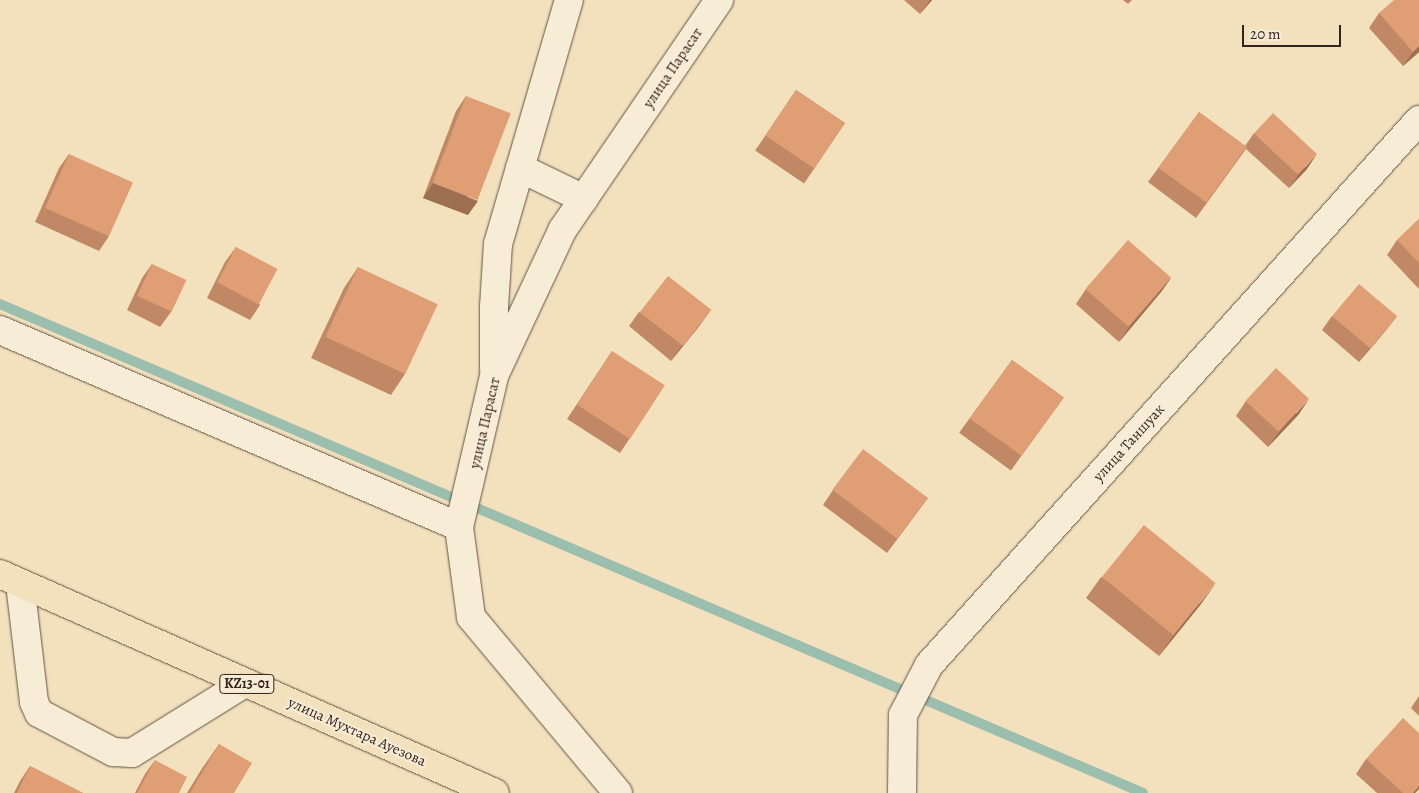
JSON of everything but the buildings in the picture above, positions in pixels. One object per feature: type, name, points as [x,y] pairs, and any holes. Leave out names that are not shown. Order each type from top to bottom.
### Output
[{"type":"main road","name":"улица Мухтара Ауезова","points":[[10,578],[495,793]]},
{"type":"street","points":[[494,376],[494,306],[498,244],[569,0]]},
{"type":"street","name":"улица Парасат","points":[[618,793],[471,617],[460,524],[470,488],[494,376],[563,230],[719,0]]},
{"type":"street","name":"улица Таншуак","points":[[902,793],[903,715],[930,665],[1419,120]]},
{"type":"street","points":[[520,168],[584,199]]},
{"type":"street","points":[[0,330],[460,524]]},
{"type":"street","points":[[10,578],[34,702],[39,713],[113,752],[132,753],[246,683]]},
{"type":"waterway","points":[[0,304],[1143,793]]}]
